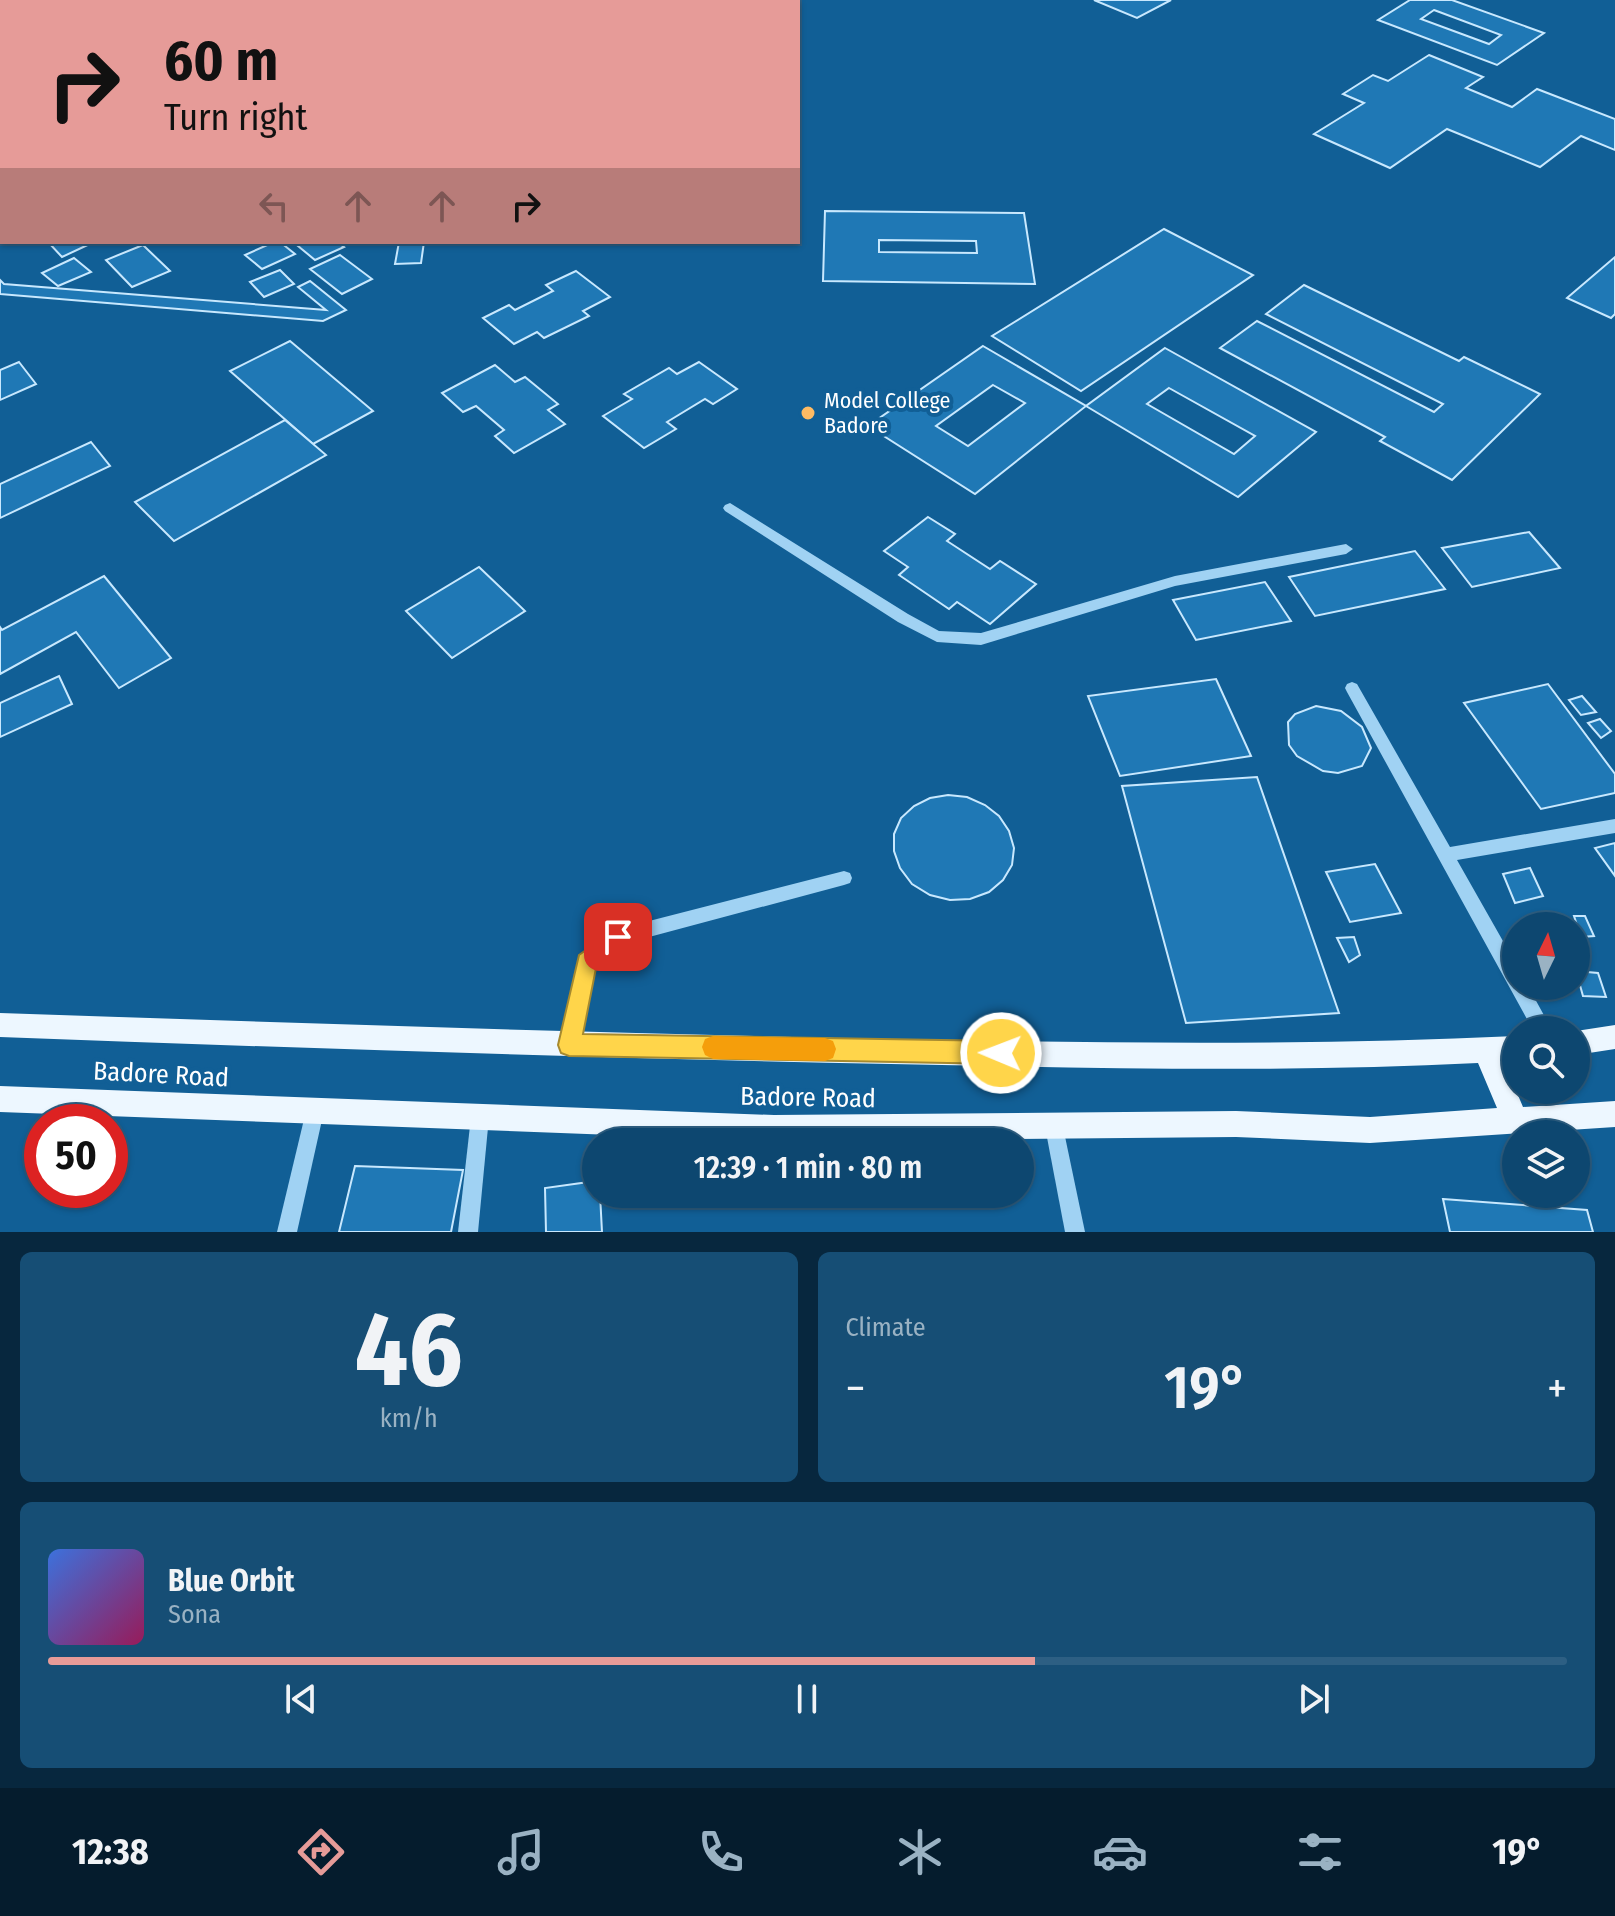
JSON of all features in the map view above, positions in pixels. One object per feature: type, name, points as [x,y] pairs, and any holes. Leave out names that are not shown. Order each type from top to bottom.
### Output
[{"type":"main road","name":"Badore Road","points":[[0,1025],[569,1045],[1088,1055],[1397,1054],[1502,1050]]},
{"type":"main road","points":[[1590,1041],[1615,1037]]},
{"type":"main road","points":[[1486,1051],[1515,1120]]},
{"type":"main road","name":"Badore Road","points":[[0,1099],[774,1128],[1236,1124],[1370,1130],[1502,1123]]},
{"type":"main road","name":"Badore Road","points":[[1541,1120],[1615,1114]]},
{"type":"street","points":[[730,508],[903,618],[937,636],[981,639],[1175,581],[1346,549]]},
{"type":"street","points":[[1352,688],[1502,957]]},
{"type":"street","points":[[1445,855],[1615,826]]},
{"type":"street","points":[[569,1045],[586,963],[618,937],[844,878]]},
{"type":"street","points":[[287,1232],[315,1111]]},
{"type":"street","points":[[468,1232],[480,1117]]},
{"type":"street","points":[[1054,1127],[1075,1232]]},
{"type":"building","points":[[1094,0],[1171,0],[1137,18]]},
{"type":"building","points":[[1410,0],[1452,0],[1544,33],[1497,65],[1378,20]],"holes":[[[1434,10],[1501,35],[1489,44],[1421,19]]]},
{"type":"building","points":[[1429,55],[1483,77],[1466,88],[1512,107],[1537,89],[1615,119],[1615,150],[1581,136],[1540,167],[1447,129],[1390,168],[1314,134],[1364,103],[1343,94],[1373,75],[1388,81]]},
{"type":"building","points":[[825,211],[1024,213],[1035,284],[823,281]],"holes":[[[879,240],[976,241],[977,253],[879,252]]]},
{"type":"building","points":[[1164,229],[1253,275],[1081,391],[992,336]]},
{"type":"building","points":[[50,244],[90,244],[62,257]]},
{"type":"building","points":[[270,244],[282,244],[295,254],[262,269],[245,255]]},
{"type":"building","points":[[340,244],[344,247],[315,260],[298,246]]},
{"type":"building","points":[[399,244],[424,244],[421,263],[395,264]]},
{"type":"building","points":[[143,245],[170,271],[132,287],[106,260]]},
{"type":"building","points":[[340,255],[372,279],[342,294],[310,269]]},
{"type":"building","points":[[1615,257],[1615,314],[1611,318],[1567,298]]},
{"type":"building","points":[[74,258],[91,272],[58,286],[42,273]]},
{"type":"building","points":[[280,270],[294,284],[264,297],[250,282]]},
{"type":"building","points":[[576,271],[610,297],[583,311],[589,316],[544,338],[537,332],[514,344],[483,318],[509,305],[515,310],[553,291],[546,285]]},
{"type":"building","points":[[0,280],[4,284],[326,310],[298,287],[310,281],[346,310],[323,321],[0,294]]},
{"type":"building","points":[[1304,285],[1459,361],[1464,357],[1540,394],[1452,480],[1380,441],[1385,437],[1220,348],[1257,321],[1434,412],[1443,404],[1266,314]]},
{"type":"building","points":[[290,341],[373,411],[313,444],[230,371]]},
{"type":"building","points":[[983,346],[1086,406],[975,494],[868,426]],"holes":[[[993,385],[1025,403],[968,446],[936,426]]]},
{"type":"building","points":[[1165,348],[1316,432],[1238,497],[1086,406]],"holes":[[[1169,388],[1255,436],[1234,454],[1147,404]]]},
{"type":"building","points":[[19,362],[36,384],[0,400],[0,370]]},
{"type":"building","points":[[699,362],[737,389],[713,404],[705,399],[667,422],[676,429],[644,448],[603,416],[632,399],[624,394],[669,368],[677,374]]},
{"type":"building","points":[[495,365],[515,382],[525,377],[558,404],[548,410],[565,424],[514,453],[495,436],[504,430],[476,406],[463,412],[442,393]]},
{"type":"building","points":[[285,420],[326,455],[174,541],[135,502]]},
{"type":"building","points":[[91,442],[110,466],[0,518],[0,484]]},
{"type":"building","points":[[928,517],[955,534],[947,541],[990,569],[1000,561],[1036,584],[990,624],[957,602],[949,609],[899,575],[908,567],[884,551]]},
{"type":"building","points":[[1529,532],[1560,568],[1472,587],[1442,548]]},
{"type":"building","points":[[1415,551],[1445,589],[1315,616],[1289,577]]},
{"type":"building","points":[[479,567],[525,611],[452,658],[406,611]]},
{"type":"building","points":[[104,576],[171,658],[119,688],[76,632],[0,674],[0,627],[2,630]]},
{"type":"building","points":[[1265,582],[1291,621],[1196,640],[1173,600]]},
{"type":"building","points":[[59,676],[72,704],[0,737],[0,703]]},
{"type":"building","points":[[1216,679],[1251,756],[1120,776],[1088,696]]},
{"type":"building","points":[[1548,684],[1615,774],[1615,793],[1541,809],[1464,703]]},
{"type":"building","points":[[1582,696],[1596,712],[1581,715],[1569,700]]},
{"type":"building","points":[[1316,706],[1341,711],[1362,727],[1371,748],[1362,766],[1338,773],[1323,771],[1297,756],[1289,745],[1288,722],[1295,714]]},
{"type":"building","points":[[1600,719],[1611,731],[1601,738],[1588,723]]},
{"type":"building","points":[[1257,777],[1339,1013],[1186,1023],[1122,786]]},
{"type":"building","points":[[948,795],[967,797],[999,816],[1009,831],[1014,848],[1012,865],[1003,880],[989,892],[970,899],[950,900],[930,895],[912,884],[900,868],[894,851],[894,834],[901,818],[914,806],[930,798]]},
{"type":"building","points":[[1615,843],[1615,876],[1595,848]]},
{"type":"building","points":[[1375,864],[1401,913],[1350,922],[1326,872]]},
{"type":"building","points":[[1530,868],[1543,896],[1515,903],[1503,874]]},
{"type":"building","points":[[1354,937],[1360,955],[1349,962],[1337,938]]},
{"type":"building","points":[[1590,972],[1598,973],[1606,997],[1590,996]]},
{"type":"building","points":[[355,1166],[463,1170],[451,1232],[339,1232]]},
{"type":"building","points":[[582,1183],[582,1208],[601,1208],[602,1232],[546,1232],[545,1188]]},
{"type":"building","points":[[1443,1199],[1502,1204],[1502,1208],[1587,1210],[1593,1232],[1450,1232]]},
{"type":"slow traffic","points":[[713,1047],[825,1049]]},
{"type":"place","name":"Model College Badore","points":[[808,413]]},
{"type":"route","points":[[618,937],[586,963],[569,1045],[1001,1053]]}]
